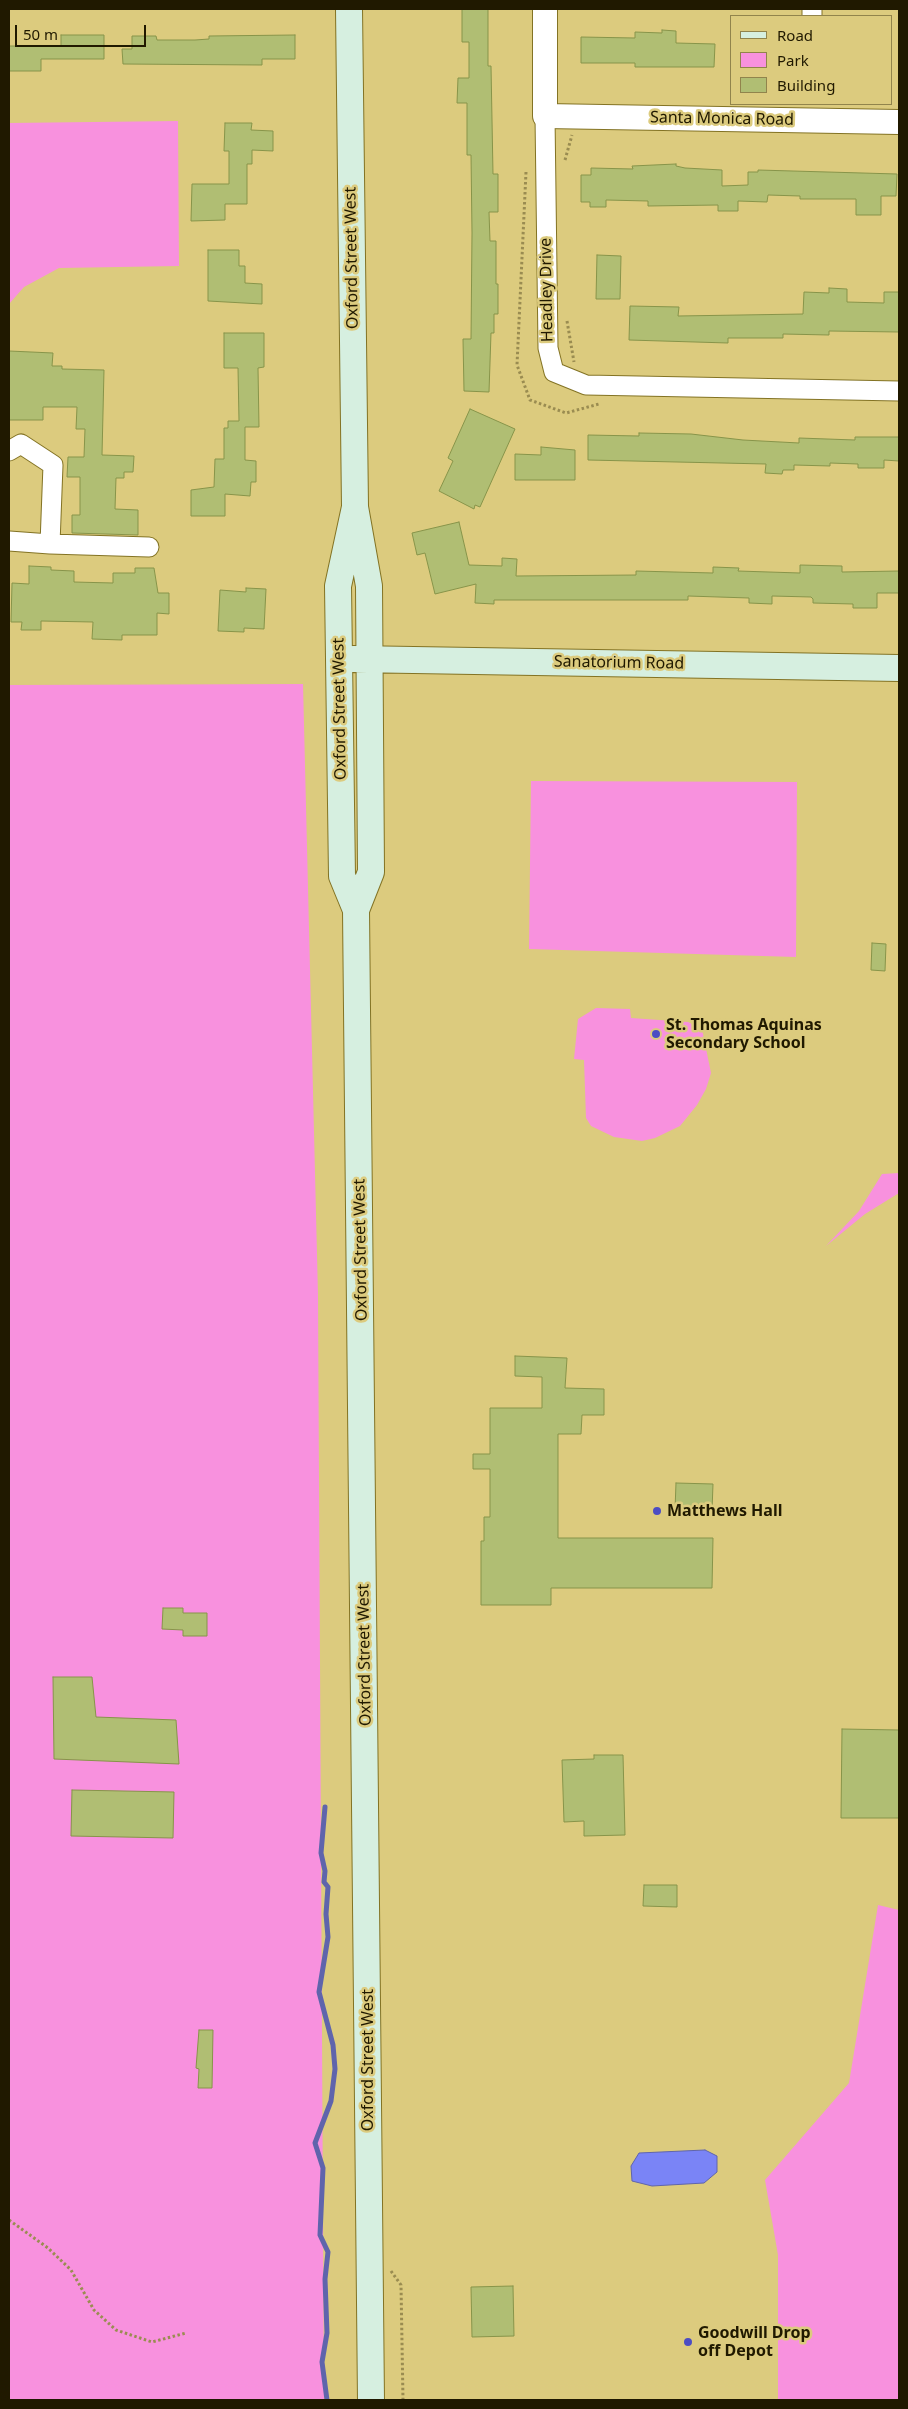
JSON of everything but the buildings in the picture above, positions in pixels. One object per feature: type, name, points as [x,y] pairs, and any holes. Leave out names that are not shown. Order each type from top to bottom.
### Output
[{"type":"main road","name":"Oxford Street West","points":[[350,9],[355,508],[369,586],[370,660],[371,872],[356,910]]},
{"type":"main road","name":"Oxford Street West","points":[[355,508],[338,586],[342,876],[356,910],[371,2400]]},
{"type":"main road","name":"Sanatorium Road","points":[[339,659],[899,668]]},
{"type":"street","name":"Headley Drive","points":[[545,9],[548,348],[554,372],[586,385],[899,391]]},
{"type":"street","name":"Santa Monica Road","points":[[545,116],[812,112],[899,122]]},
{"type":"street","points":[[9,451],[21,444],[53,465],[50,544]]},
{"type":"street","points":[[9,541],[150,547]]},
{"type":"path","points":[[565,170],[565,160],[573,134],[582,133]]},
{"type":"path","points":[[526,167],[517,365],[520,374],[530,400],[566,413],[607,402]]},
{"type":"path","points":[[565,312],[574,366]]},
{"type":"path","points":[[9,2220],[48,2248],[71,2270],[94,2310],[116,2330],[152,2342],[186,2333]]},
{"type":"path","points":[[390,2269],[401,2285],[403,2400]]},
{"type":"green space","points":[[178,121],[179,266],[59,268],[24,287],[9,304],[9,123]]},
{"type":"green space","points":[[303,684],[318,1295],[324,2400],[9,2400],[9,685]]},
{"type":"green space","points":[[531,781],[797,782],[796,957],[529,949]]},
{"type":"green space","points":[[596,1008],[630,1009],[631,1018],[688,1022],[702,1029],[711,1073],[706,1089],[697,1105],[680,1126],[655,1138],[642,1141],[614,1137],[591,1126],[586,1118],[584,1060],[574,1059],[578,1019]]},
{"type":"green space","points":[[899,1173],[899,1193],[865,1214],[826,1246],[859,1211],[882,1174]]},
{"type":"green space","points":[[878,1905],[899,1910],[899,2400],[778,2400],[778,2255],[765,2180],[849,2083]]},
{"type":"water","points":[[705,2150],[717,2156],[717,2172],[704,2183],[652,2186],[632,2181],[631,2166],[639,2153]]},
{"type":"waterway","points":[[325,1807],[321,1853],[325,1871],[324,1882],[328,1887],[326,1914],[328,1937],[319,1992],[333,2045],[335,2069],[331,2101],[315,2143],[323,2168],[320,2235],[328,2252],[325,2279],[327,2333],[322,2362],[327,2400]]},
{"type":"place","name":"St. Thomas Aquinas Secondary School","points":[[656,1034]]},
{"type":"place","name":"Matthews Hall","points":[[657,1511]]},
{"type":"place","name":"Goodwill Drop off Depot","points":[[688,2342]]}]
